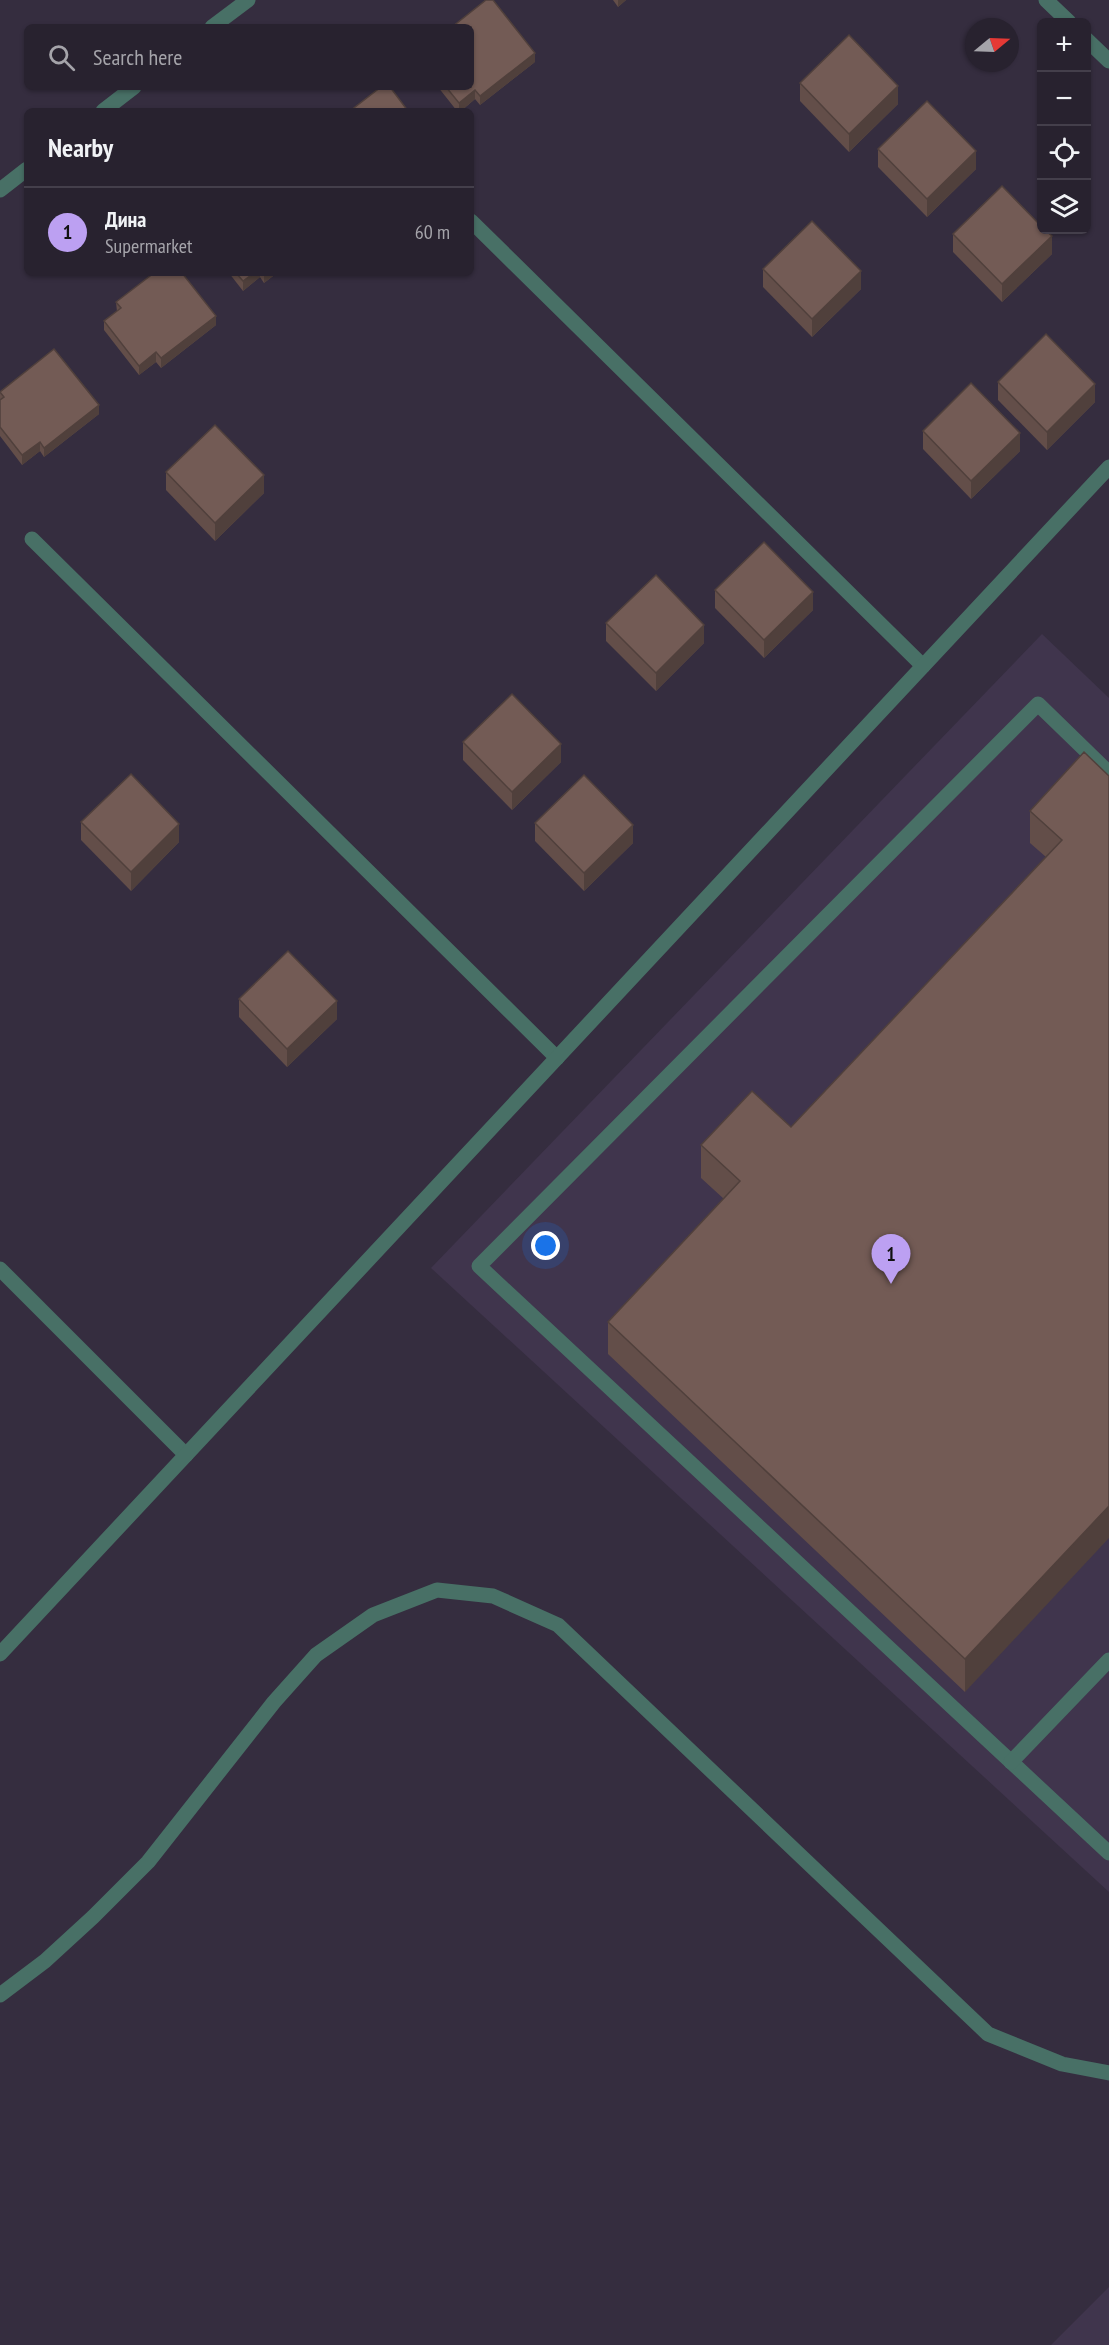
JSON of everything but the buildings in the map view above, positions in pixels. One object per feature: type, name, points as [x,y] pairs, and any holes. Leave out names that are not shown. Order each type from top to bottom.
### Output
[{"type":"street","points":[[216,24],[248,0]]},
{"type":"street","points":[[1047,0],[1065,18]]},
{"type":"street","points":[[1091,44],[1109,62]]},
{"type":"street","points":[[107,108],[130,90]]},
{"type":"street","points":[[0,190],[24,171]]},
{"type":"street","points":[[474,224],[923,666]]},
{"type":"street","points":[[0,1654],[1109,467]]},
{"type":"street","points":[[32,539],[557,1058]]},
{"type":"street","points":[[1109,772],[1038,704],[479,1266],[1109,1853]]},
{"type":"street","points":[[0,1269],[186,1455]]},
{"type":"street","points":[[0,1995],[45,1961],[148,1862],[274,1702],[316,1655],[373,1615],[437,1590],[494,1596],[558,1625],[988,2034],[1062,2064],[1109,2073]]},
{"type":"street","points":[[1011,1761],[1109,1660]]},
{"type":"shaded area","points":[[1042,634],[1109,698],[1109,1892],[431,1268]]},
{"type":"shaded area","points":[[1109,2287],[1109,2345],[1051,2345]]},
{"type":"place","name":"Дина","points":[[891,1284]]}]
